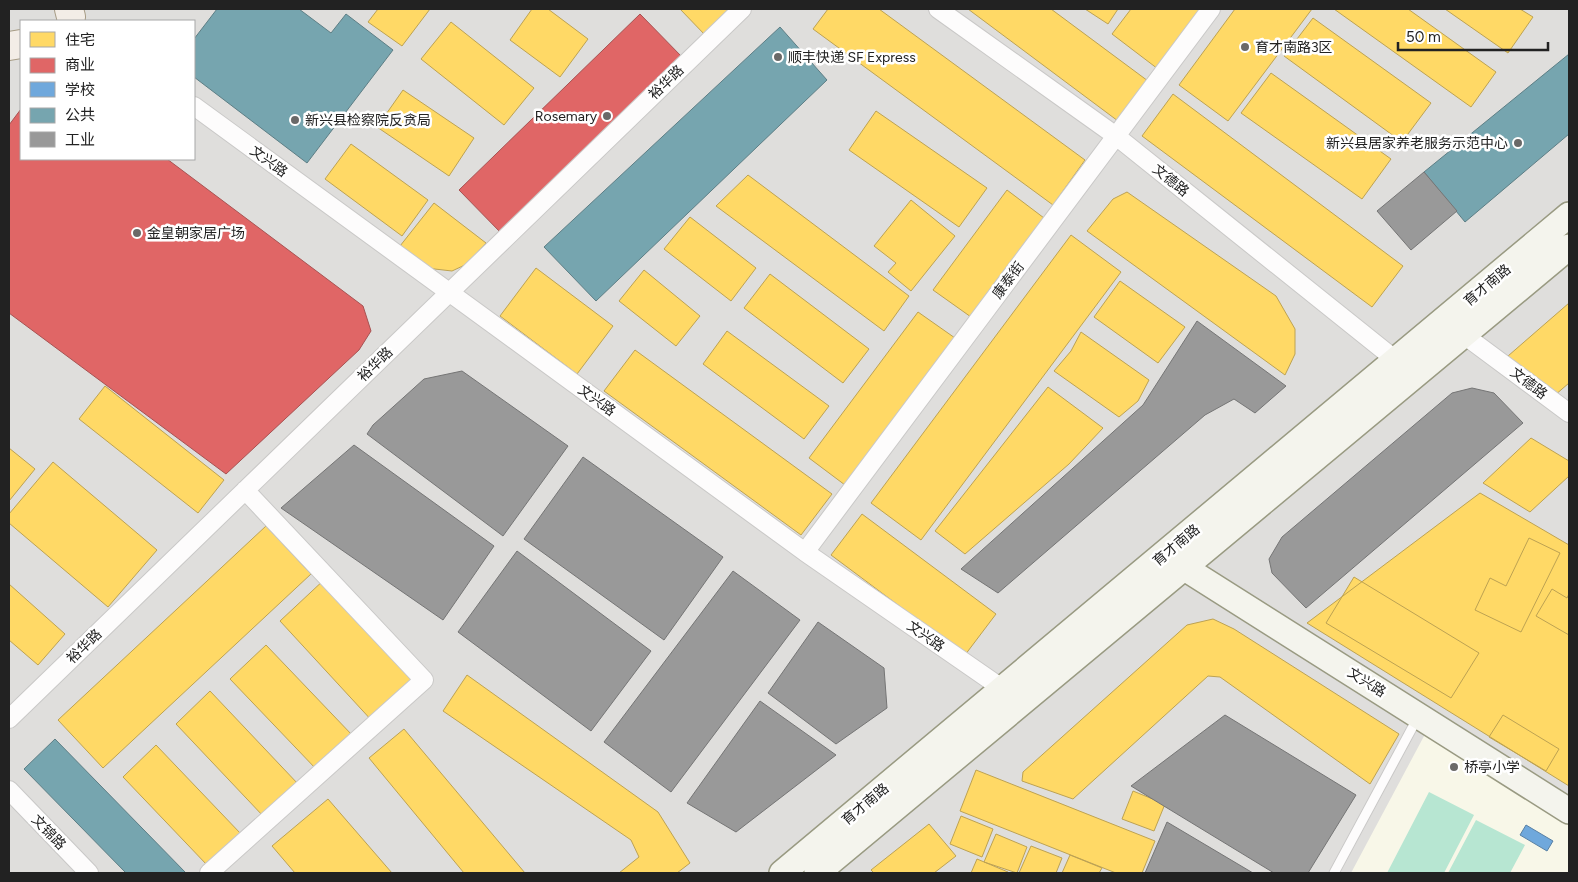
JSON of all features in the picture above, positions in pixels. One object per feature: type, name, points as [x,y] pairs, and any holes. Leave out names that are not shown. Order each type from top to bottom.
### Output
[{"type":"street","name":"裕华路","points":[[9,719],[742,9]]},
{"type":"street","name":"文德路","points":[[938,9],[1116,136],[1397,361]]},
{"type":"street","name":"康泰街","points":[[805,552],[1211,9]]},
{"type":"street","name":"文兴路","points":[[195,107],[805,552],[1003,689]]},
{"type":"street","name":"育才南路","points":[[818,873],[1174,562],[1397,361],[1569,215]]},
{"type":"street","name":"育才南路","points":[[782,873],[1003,689],[1174,562],[1464,334],[1569,247]]},
{"type":"street","name":"文德路","points":[[1464,334],[1569,413]]},
{"type":"street","points":[[209,873],[424,680],[245,490]]},
{"type":"street","name":"文兴路","points":[[1174,562],[1569,811]]},
{"type":"street","name":"文锦路","points":[[9,790],[89,873]]},
{"type":"lane","points":[[1334,873],[1419,715]]},
{"type":"shaded area","points":[[9,9],[1569,9],[1569,873],[9,873]]},
{"type":"shaded area","name":"桥亭小学","points":[[1431,723],[1569,811],[1569,873],[1351,873]]},
{"type":"green space","points":[[1429,792],[1474,815],[1444,873],[1387,873]]},
{"type":"green space","points":[[1476,820],[1525,845],[1510,873],[1448,873]]},
{"type":"building: 住宅","points":[[378,9],[430,9],[402,46],[368,22]]},
{"type":"building: 住宅","points":[[532,9],[548,9],[588,39],[560,77],[510,40]]},
{"type":"building: 住宅","points":[[680,9],[733,9],[706,36]]},
{"type":"building: 住宅","points":[[828,9],[879,9],[1085,160],[1053,205],[813,29]]},
{"type":"building: 住宅","points":[[968,9],[1051,9],[1148,81],[1118,121]]},
{"type":"building: 住宅","points":[[1085,9],[1118,9],[1108,24]]},
{"type":"building: 住宅","points":[[1131,9],[1202,9],[1158,69],[1112,34]]},
{"type":"building: 住宅","name":"育才南路3区","points":[[1235,9],[1312,9],[1228,121],[1179,85]]},
{"type":"building: 住宅","points":[[1334,9],[1408,9],[1496,72],[1471,107]]},
{"type":"building: 住宅","points":[[1445,9],[1520,9],[1533,17],[1508,53]]},
{"type":"building: 住宅","points":[[1313,18],[1431,103],[1402,142],[1284,56]]},
{"type":"building: 住宅","points":[[451,22],[534,88],[504,125],[421,59]]},
{"type":"building: 住宅","points":[[1271,73],[1391,159],[1362,199],[1241,113]]},
{"type":"building: 住宅","points":[[403,90],[474,138],[449,176],[377,127]]},
{"type":"building: 住宅","points":[[1173,94],[1403,266],[1372,307],[1142,136]]},
{"type":"building: 住宅","points":[[876,111],[987,188],[959,227],[849,150]]},
{"type":"building: 住宅","points":[[351,144],[428,200],[402,236],[325,179]]},
{"type":"building: 住宅","points":[[748,175],[909,296],[884,331],[716,206]]},
{"type":"building: 住宅","points":[[1007,190],[1044,218],[971,317],[933,290]]},
{"type":"building: 住宅","points":[[1127,192],[1276,296],[1295,329],[1295,354],[1285,375],[1087,231],[1113,199]]},
{"type":"building: 住宅","points":[[911,200],[955,236],[911,291],[888,272],[896,263],[874,246]]},
{"type":"building: 住宅","points":[[434,203],[486,243],[467,264],[452,271],[426,268],[400,246]]},
{"type":"building: 住宅","points":[[690,217],[756,268],[731,301],[664,249]]},
{"type":"building: 住宅","points":[[1071,235],[1121,272],[921,540],[871,503]]},
{"type":"building: 住宅","points":[[536,268],[613,326],[577,374],[500,316]]},
{"type":"building: 住宅","points":[[644,270],[700,316],[676,346],[619,301]]},
{"type":"building: 住宅","points":[[770,274],[869,349],[843,383],[744,308]]},
{"type":"building: 住宅","points":[[1120,281],[1185,327],[1158,363],[1094,317]]},
{"type":"building: 住宅","points":[[1569,303],[1569,383],[1547,402],[1508,356]]},
{"type":"building: 住宅","points":[[918,312],[955,338],[845,485],[809,458]]},
{"type":"building: 住宅","points":[[727,331],[829,406],[804,439],[703,364]]},
{"type":"building: 住宅","points":[[1081,332],[1149,380],[1138,401],[1119,417],[1054,371],[1071,351]]},
{"type":"building: 住宅","points":[[635,350],[832,494],[801,535],[604,391]]},
{"type":"building: 住宅","points":[[105,386],[224,480],[198,513],[79,419]]},
{"type":"building: 住宅","points":[[1048,387],[1103,428],[1069,464],[965,554],[935,531]]},
{"type":"building: 住宅","points":[[1531,438],[1569,461],[1569,476],[1530,512],[1483,483]]},
{"type":"building: 住宅","points":[[9,448],[35,469],[9,501]]},
{"type":"building: 住宅","points":[[53,462],[157,550],[108,607],[9,523],[9,514]]},
{"type":"building: 住宅","points":[[1480,493],[1569,545],[1569,786],[1307,623]]},
{"type":"building: 住宅","points":[[862,514],[996,614],[965,655],[831,555]]},
{"type":"building: 住宅","points":[[266,526],[311,574],[103,768],[58,720]]},
{"type":"building: 住宅","points":[[1529,538],[1560,553],[1521,632],[1475,610],[1490,578],[1506,586]]},
{"type":"building: 住宅","points":[[1354,577],[1479,653],[1451,698],[1326,623]]},
{"type":"building: 住宅","points":[[326,578],[421,680],[374,723],[280,621]]},
{"type":"building: 住宅","points":[[9,584],[65,634],[38,665],[9,640]]},
{"type":"building: 住宅","points":[[1552,589],[1567,598],[1569,594],[1569,635],[1536,616]]},
{"type":"building: 住宅","points":[[1213,619],[1234,629],[1399,734],[1370,784],[1220,677],[1208,676],[1073,799],[1022,781],[1023,772],[1187,625]]},
{"type":"building: 住宅","points":[[266,645],[353,736],[317,770],[230,679]]},
{"type":"building: 住宅","points":[[467,675],[658,812],[690,863],[677,873],[619,873],[639,857],[631,840],[443,711]]},
{"type":"building: 住宅","points":[[210,691],[299,785],[264,817],[176,724]]},
{"type":"building: 住宅","points":[[1503,715],[1559,749],[1546,771],[1489,737]]},
{"type":"building: 住宅","points":[[404,729],[525,873],[464,873],[369,758]]},
{"type":"building: 住宅","points":[[156,745],[241,834],[207,865],[123,777]]},
{"type":"building: 住宅","points":[[976,770],[1155,841],[1142,873],[1116,873],[960,811]]},
{"type":"building: 住宅","points":[[1133,791],[1165,804],[1154,831],[1122,819]]},
{"type":"building: 住宅","points":[[328,799],[392,873],[295,873],[272,846]]},
{"type":"building: 住宅","points":[[961,816],[993,829],[982,857],[950,844]]},
{"type":"building: 住宅","points":[[929,824],[956,856],[934,873],[874,873],[871,870]]},
{"type":"building: 住宅","points":[[996,834],[1027,847],[1017,873],[984,862]]},
{"type":"building: 住宅","points":[[1031,846],[1062,858],[1056,873],[1019,873]]},
{"type":"building: 住宅","points":[[1070,855],[1102,868],[1099,873],[1062,873]]},
{"type":"building: 住宅","points":[[977,859],[1008,872],[1008,873],[971,873]]},
{"type":"building: 商业","points":[[640,14],[683,58],[502,234],[459,190]]},
{"type":"building: 商业","name":"金皇朝家居广场","points":[[20,110],[20,160],[168,160],[363,306],[371,331],[359,350],[226,474],[9,313],[9,125]]},
{"type":"building: 学校","points":[[1526,825],[1553,841],[1547,851],[1520,835]]},
{"type":"building: 公共","name":"新兴县检察院反贪局","points":[[217,9],[299,9],[331,33],[346,14],[393,50],[307,163],[195,78],[195,38]]},
{"type":"building: 公共","points":[[780,27],[827,80],[596,301],[544,247]]},
{"type":"building: 公共","points":[[1569,54],[1569,134],[1465,222],[1424,172]]},
{"type":"building: 公共","points":[[55,739],[186,873],[126,873],[24,769]]},
{"type":"building: 工业","points":[[1424,172],[1457,211],[1411,250],[1377,211]]},
{"type":"building: 工业","points":[[1197,321],[1286,386],[1255,413],[1234,399],[1205,415],[998,593],[961,569],[1143,405]]},
{"type":"building: 工业","points":[[462,371],[568,446],[503,536],[367,434],[373,425],[424,379]]},
{"type":"building: 工业","points":[[1472,388],[1494,393],[1523,423],[1306,608],[1272,573],[1269,559],[1282,537],[1452,393]]},
{"type":"building: 工业","points":[[354,445],[494,546],[443,620],[281,508]]},
{"type":"building: 工业","points":[[583,457],[723,557],[664,640],[524,539]]},
{"type":"building: 工业","points":[[517,551],[651,651],[591,731],[458,632]]},
{"type":"building: 工业","points":[[733,571],[800,620],[671,792],[604,742]]},
{"type":"building: 工业","points":[[818,622],[884,668],[887,708],[836,744],[768,693]]},
{"type":"building: 工业","points":[[760,701],[836,755],[736,832],[687,803]]},
{"type":"building: 工业","points":[[1225,715],[1356,795],[1308,873],[1274,873],[1131,786]]},
{"type":"building: 工业","points":[[1167,822],[1253,873],[1145,873]]},
{"type":"place","name":"育才南路3区","points":[[1245,47]]},
{"type":"place","name":"顺丰快递 SF Express","points":[[778,57]]},
{"type":"place","name":"Rosemary","points":[[607,116]]},
{"type":"place","name":"新兴县检察院反贪局","points":[[295,120]]},
{"type":"place","name":"新兴县居家养老服务示范中心","points":[[1518,143]]},
{"type":"place","name":"金皇朝家居广场","points":[[137,233]]},
{"type":"place","name":"桥亭小学","points":[[1454,767]]}]
